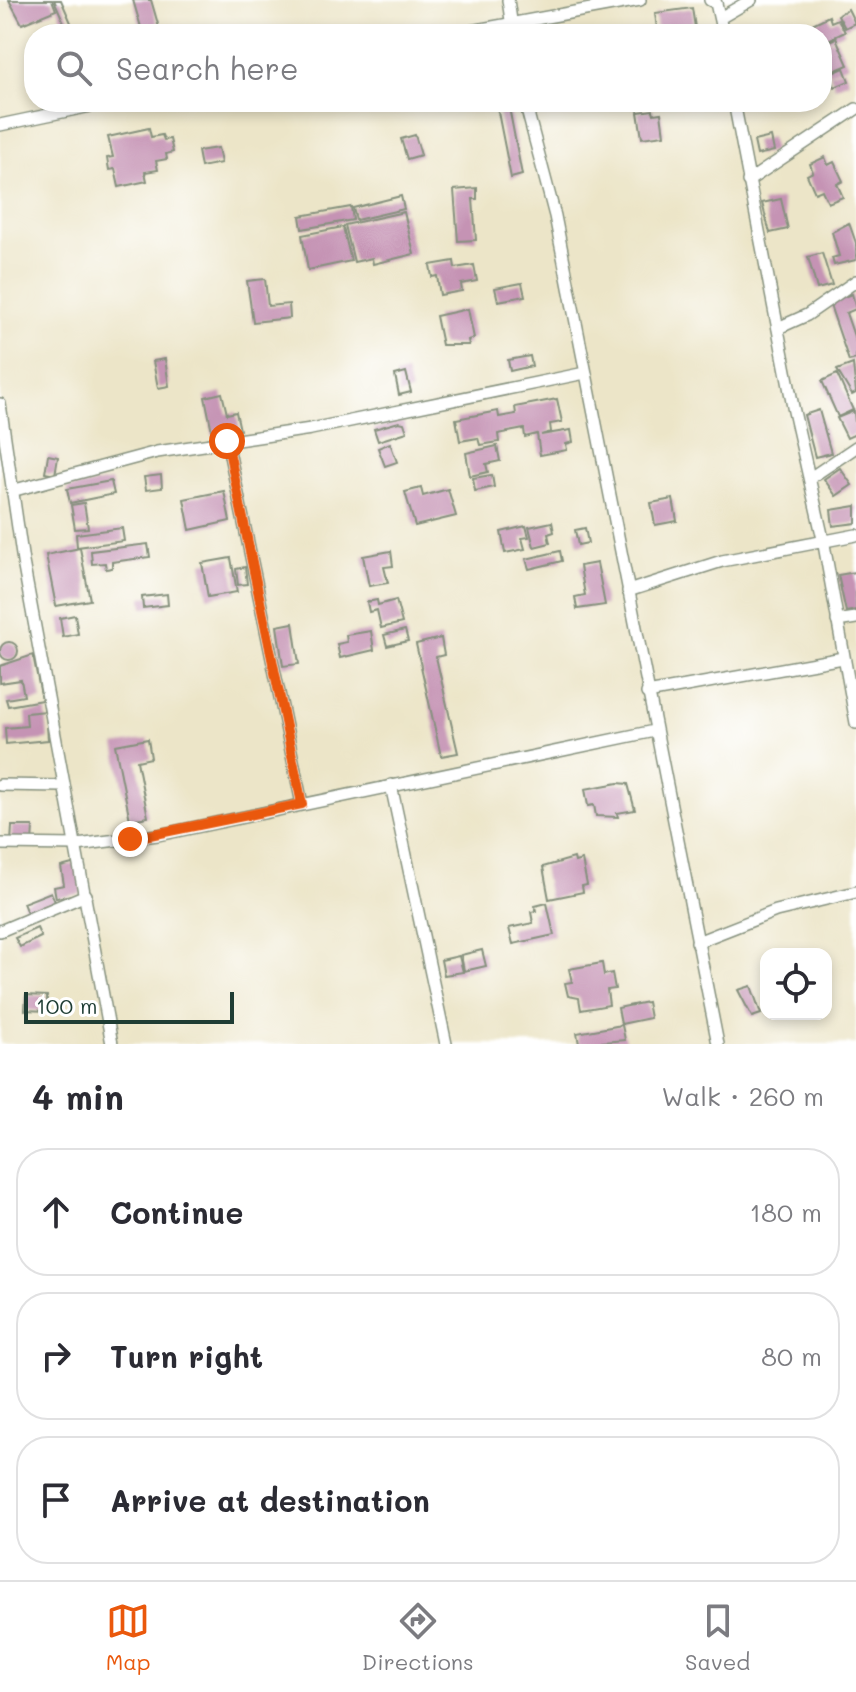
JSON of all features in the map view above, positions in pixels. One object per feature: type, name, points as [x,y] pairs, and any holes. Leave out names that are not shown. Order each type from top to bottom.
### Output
[{"type":"street","points":[[508,0],[511,24]]},
{"type":"street","points":[[530,24],[640,0]]},
{"type":"street","points":[[710,0],[716,3],[721,24]]},
{"type":"street","points":[[720,18],[751,0]]},
{"type":"street","points":[[748,181],[856,109]]},
{"type":"street","points":[[0,125],[62,112]]},
{"type":"street","points":[[528,112],[555,216],[718,1044]]},
{"type":"street","points":[[736,112],[823,539],[856,719]]},
{"type":"street","points":[[778,328],[807,315],[856,281]]},
{"type":"street","points":[[15,490],[157,452],[311,429],[585,373]]},
{"type":"street","points":[[0,404],[15,490],[23,562],[62,786],[77,845],[112,1044]]},
{"type":"street","points":[[227,441],[302,804]]},
{"type":"street","points":[[810,478],[856,447]]},
{"type":"street","points":[[628,591],[722,561],[856,535]]},
{"type":"street","points":[[837,621],[856,618]]},
{"type":"street","points":[[647,693],[843,658]]},
{"type":"street","points":[[0,844],[77,845],[158,835],[654,731]]},
{"type":"street","points":[[0,785],[62,786]]},
{"type":"street","points":[[391,785],[446,1044]]},
{"type":"street","points":[[697,942],[776,911],[856,892]]},
{"type":"street","points":[[0,931],[86,895]]},
{"type":"building","points":[[9,0],[52,0],[56,10],[22,24]]},
{"type":"building","points":[[54,0],[61,0],[72,24],[65,24]]},
{"type":"building","points":[[133,0],[151,0],[158,24],[140,24]]},
{"type":"building","points":[[692,8],[694,24],[656,24],[655,13]]},
{"type":"building","points":[[848,9],[855,23],[845,28],[838,15]]},
{"type":"building","points":[[829,16],[831,22],[838,19],[845,32],[832,38],[832,24],[812,24]]},
{"type":"building","points":[[836,38],[848,65],[832,72],[832,40]]},
{"type":"building","points":[[844,68],[849,81],[835,87],[832,73]]},
{"type":"building","points":[[498,112],[510,112],[522,175],[511,178]]},
{"type":"building","points":[[638,112],[661,113],[664,135],[642,138]]},
{"type":"building","points":[[149,128],[151,137],[162,135],[164,140],[170,139],[173,152],[166,154],[167,159],[156,161],[158,170],[145,172],[147,181],[119,187],[115,169],[109,170],[107,158],[113,157],[108,137]]},
{"type":"building","points":[[415,135],[421,155],[407,159],[401,139]]},
{"type":"building","points":[[771,137],[774,151],[757,155],[754,141]]},
{"type":"building","points":[[218,148],[221,163],[201,167],[198,151]]},
{"type":"building","points":[[825,157],[828,165],[834,162],[843,181],[837,184],[843,197],[828,203],[822,190],[815,193],[807,175],[813,172],[810,164]]},
{"type":"building","points":[[477,188],[477,199],[473,199],[476,240],[458,241],[454,190]]},
{"type":"building","points":[[401,196],[404,209],[356,220],[353,208]]},
{"type":"building","points":[[781,199],[788,229],[770,233],[762,203]]},
{"type":"building","points":[[351,207],[353,220],[302,229],[300,216]]},
{"type":"building","points":[[404,212],[414,254],[373,264],[372,258],[354,262],[345,225]]},
{"type":"building","points":[[849,223],[856,243],[856,260],[834,265],[832,258],[839,256],[832,232]]},
{"type":"building","points":[[343,227],[351,261],[308,270],[302,235]]},
{"type":"building","points":[[822,253],[832,285],[817,289],[808,257]]},
{"type":"building","points":[[454,261],[455,268],[474,265],[477,281],[461,284],[462,291],[440,295],[437,276],[432,277],[430,265]]},
{"type":"building","points":[[265,279],[268,306],[289,304],[290,318],[253,322],[247,281]]},
{"type":"building","points":[[522,283],[525,296],[498,301],[495,288]]},
{"type":"building","points":[[852,294],[856,309],[846,313],[856,342],[856,359],[849,361],[829,302]]},
{"type":"building","points":[[468,309],[474,338],[468,340],[469,345],[442,345],[436,316]]},
{"type":"building","points":[[530,356],[532,366],[510,371],[508,360]]},
{"type":"building","points":[[165,359],[169,386],[158,388],[153,361]]},
{"type":"building","points":[[853,364],[856,393],[852,395],[837,370]]},
{"type":"building","points":[[406,372],[411,392],[399,395],[395,375]]},
{"type":"building","points":[[837,374],[853,410],[838,417],[822,381]]},
{"type":"building","points":[[222,393],[227,414],[236,412],[240,430],[213,436],[205,397]]},
{"type":"building","points":[[557,399],[562,422],[550,424],[551,432],[541,435],[571,430],[573,442],[566,444],[567,450],[540,455],[537,434],[525,437],[524,429],[498,434],[499,442],[480,445],[478,438],[460,441],[456,419],[498,411],[499,417],[516,414],[515,407]]},
{"type":"building","points":[[819,410],[831,453],[815,457],[804,415]]},
{"type":"building","points":[[854,411],[856,434],[847,438],[837,418]]},
{"type":"building","points":[[404,423],[407,432],[378,441],[374,429]]},
{"type":"building","points":[[390,443],[397,462],[385,466],[378,448]]},
{"type":"building","points":[[497,446],[500,461],[486,464],[488,472],[470,476],[466,453]]},
{"type":"building","points":[[48,455],[58,457],[55,475],[45,473]]},
{"type":"building","points":[[840,468],[852,485],[836,496],[824,479]]},
{"type":"building","points":[[161,475],[162,488],[146,490],[144,477]]},
{"type":"building","points":[[492,475],[494,487],[475,491],[473,478]]},
{"type":"building","points":[[111,481],[114,494],[70,503],[67,489]]},
{"type":"building","points":[[421,488],[423,496],[448,489],[456,516],[415,526],[405,492]]},
{"type":"building","points":[[224,491],[230,521],[190,530],[184,499]]},
{"type":"building","points":[[673,499],[677,521],[655,525],[651,503]]},
{"type":"building","points":[[84,503],[88,528],[75,529],[71,505]]},
{"type":"building","points":[[856,506],[856,523],[833,526],[831,510]]},
{"type":"building","points":[[552,522],[554,532],[548,534],[550,543],[534,547],[529,527]]},
{"type":"building","points":[[526,526],[529,537],[522,538],[525,549],[505,553],[501,532]]},
{"type":"building","points":[[122,528],[124,541],[77,547],[76,534]]},
{"type":"building","points":[[585,528],[588,543],[578,545],[575,530]]},
{"type":"building","points":[[148,544],[150,557],[112,562],[112,568],[106,569],[105,563],[92,564],[91,551]]},
{"type":"building","points":[[80,548],[90,600],[56,606],[46,555]]},
{"type":"building","points":[[391,551],[393,566],[384,567],[388,583],[369,586],[363,556]]},
{"type":"building","points":[[560,551],[562,561],[529,569],[526,559]]},
{"type":"building","points":[[231,558],[237,592],[208,597],[202,563]]},
{"type":"building","points":[[597,563],[605,605],[577,609],[575,597],[585,595],[580,566]]},
{"type":"building","points":[[245,567],[247,584],[238,585],[236,569]]},
{"type":"building","points":[[856,572],[856,610],[846,612],[838,575]]},
{"type":"building","points":[[167,594],[168,605],[143,608],[142,597]]},
{"type":"building","points":[[377,600],[378,605],[396,600],[402,623],[381,628],[377,610],[369,612],[367,602]]},
{"type":"building","points":[[75,615],[78,634],[63,637],[60,618]]},
{"type":"building","points":[[293,623],[299,664],[283,666],[277,626]]},
{"type":"building","points":[[405,630],[408,641],[387,646],[384,635]]},
{"type":"building","points":[[371,631],[374,650],[340,658],[337,644],[347,642],[346,635]]},
{"type":"building","points":[[441,638],[444,655],[436,657],[458,753],[441,756],[416,644]]},
{"type":"building","points":[[9,642],[18,651],[9,660],[0,651]]},
{"type":"building","points":[[33,655],[42,700],[8,706],[6,699],[24,696],[21,680],[0,683],[0,666]]},
{"type":"building","points":[[46,711],[48,740],[6,744],[5,728],[27,726],[26,713]]},
{"type":"building","points":[[148,739],[151,758],[137,761],[148,817],[130,820],[115,745]]},
{"type":"building","points":[[628,784],[635,810],[617,813],[618,817],[596,816],[594,805],[588,806],[585,789]]},
{"type":"building","points":[[12,826],[33,826],[32,844],[11,843]]},
{"type":"building","points":[[574,858],[575,862],[582,860],[587,885],[582,886],[583,892],[549,899],[543,867]]},
{"type":"building","points":[[76,863],[82,893],[56,898],[54,887],[64,885],[61,867]]},
{"type":"building","points":[[51,892],[55,902],[27,913],[23,903]]},
{"type":"building","points":[[547,903],[554,935],[513,944],[509,928],[533,923],[531,912],[536,911],[535,906]]},
{"type":"building","points":[[37,928],[41,937],[20,947],[15,938]]},
{"type":"building","points":[[482,950],[486,966],[464,971],[461,955]]},
{"type":"building","points":[[459,956],[463,972],[444,975],[441,960]]},
{"type":"building","points":[[602,963],[604,975],[612,973],[615,989],[607,990],[609,1005],[581,1010],[579,998],[568,996],[565,983],[572,982],[569,969]]},
{"type":"building","points":[[751,986],[760,1014],[752,1017],[738,990]]},
{"type":"building","points":[[26,995],[47,996],[47,1011],[25,1010]]},
{"type":"building","points":[[647,1002],[650,1018],[621,1024],[618,1008]]},
{"type":"building","points":[[622,1025],[625,1040],[579,1044],[577,1033]]},
{"type":"route","points":[[130,839],[302,804],[227,441]]}]
